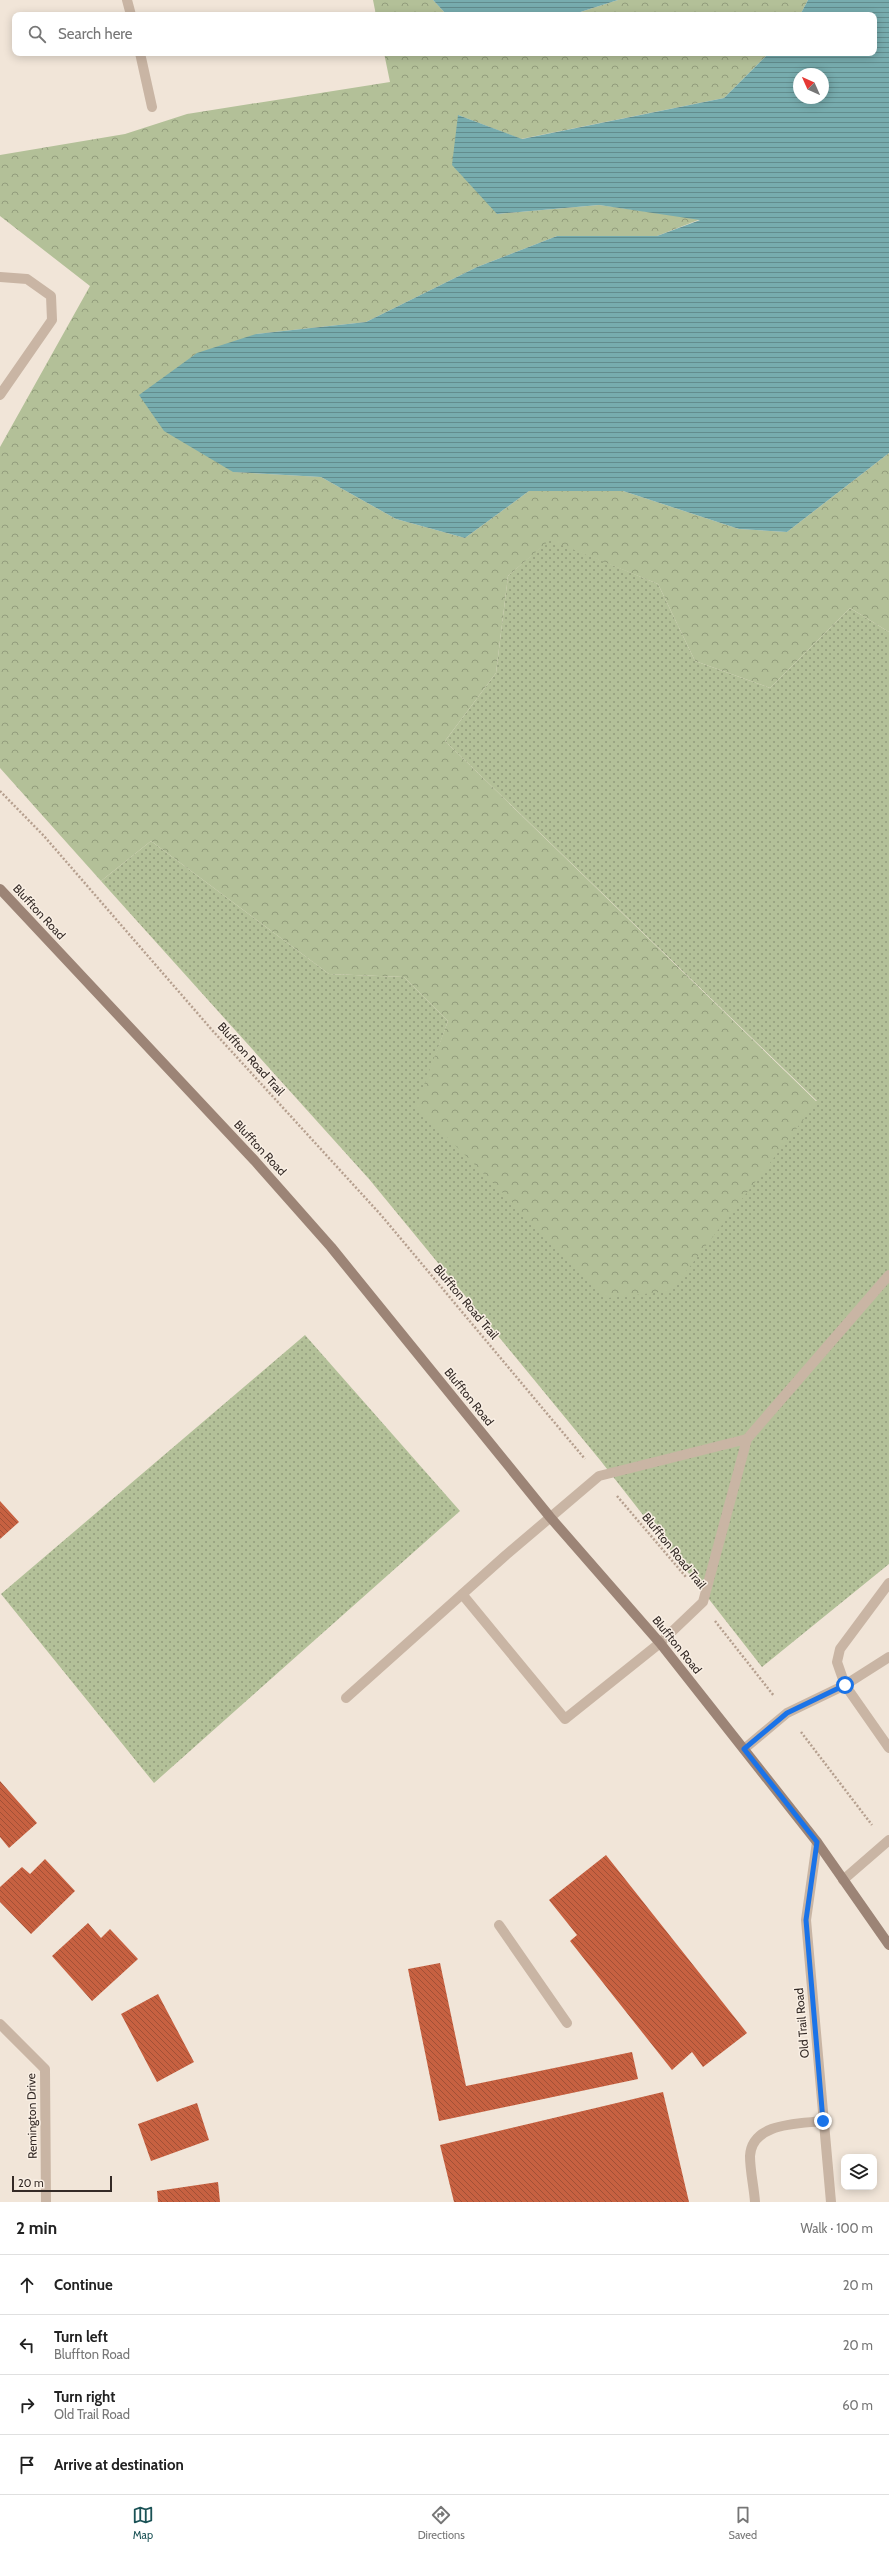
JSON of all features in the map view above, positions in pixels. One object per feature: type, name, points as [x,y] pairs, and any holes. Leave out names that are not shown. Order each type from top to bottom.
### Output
[{"type":"main road","name":"Bluffton Road","points":[[0,890],[255,1161],[331,1247],[550,1517],[660,1643],[817,1842],[889,1945]]},
{"type":"street","points":[[127,0],[130,12]]},
{"type":"street","points":[[141,56],[152,107]]},
{"type":"street","points":[[0,277],[27,279],[51,296],[52,320],[0,395]]},
{"type":"street","points":[[462,1594],[565,1719],[660,1643],[703,1602],[747,1439],[889,1275]]},
{"type":"street","points":[[346,1698],[462,1594],[599,1476],[747,1439]]},
{"type":"street","points":[[889,1583],[840,1649],[837,1662],[845,1685],[889,1748]]},
{"type":"street","points":[[744,1749],[787,1713],[845,1685],[889,1657]]},
{"type":"street","name":"Old Trail Road","points":[[817,1842],[806,1920],[831,2202]]},
{"type":"street","points":[[843,1880],[887,1842]]},
{"type":"street","points":[[499,1925],[567,2023]]},
{"type":"street","name":"Remington Drive","points":[[0,2024],[45,2069],[46,2202]]},
{"type":"street","points":[[755,2202],[750,2155],[756,2140],[769,2128],[823,2121]]},
{"type":"path","name":"Bluffton Road Trail","points":[[0,791],[44,836],[212,1030],[381,1215],[599,1476],[692,1583],[718,1626],[887,1842]]},
{"type":"green space","points":[[373,0],[433,0],[444,12],[375,12]]},
{"type":"green space","points":[[618,0],[808,0],[802,12],[580,12]]},
{"type":"green space","points":[[385,56],[766,56],[724,98],[521,139],[458,115],[497,214],[599,205],[701,219],[657,236],[557,236],[477,267],[366,322],[256,334],[233,472],[321,477],[396,519],[465,538],[529,491],[623,491],[739,529],[787,532],[889,453],[889,632],[850,608],[770,688],[695,661],[658,584],[550,540],[508,576],[496,673],[445,741],[817,1102],[671,1291],[608,1298],[416,1106],[448,1021],[404,977],[329,974],[151,841],[101,881],[0,768],[0,447],[90,286],[0,216],[0,155],[125,134],[187,114],[390,82]]},
{"type":"green space","points":[[550,539],[658,584],[695,661],[770,688],[850,608],[889,632],[889,1564],[762,1667],[600,1460],[369,1179],[101,881],[151,841],[329,974],[404,977],[448,1021],[417,1107],[817,1101],[445,741],[496,673],[508,576]]},
{"type":"green space","points":[[305,1335],[460,1511],[154,1783],[1,1594]]},
{"type":"water","points":[[433,0],[618,0],[580,12],[444,12]]},
{"type":"water","points":[[808,0],[889,0],[889,453],[787,532],[739,529],[623,491],[529,491],[465,538],[396,519],[321,477],[233,472],[164,431],[139,395],[197,353],[256,334],[366,322],[477,267],[557,236],[657,236],[700,220],[599,205],[497,214],[452,165],[458,115],[522,139],[724,98],[766,56],[877,56],[877,12],[802,12]]},
{"type":"building","points":[[0,1501],[19,1522],[0,1539]]},
{"type":"building","points":[[0,1781],[37,1823],[9,1848],[0,1837]]},
{"type":"building","points":[[606,1855],[747,2033],[703,2067],[692,2052],[672,2070],[570,1941],[577,1935],[549,1900]]},
{"type":"building","points":[[45,1859],[75,1891],[31,1934],[0,1902],[0,1887],[22,1867],[30,1874]]},
{"type":"building","points":[[88,1923],[101,1938],[110,1929],[138,1959],[92,2001],[52,1956]]},
{"type":"building","points":[[440,1963],[466,2086],[632,2052],[638,2079],[439,2121],[408,1969]]},
{"type":"building","points":[[158,1994],[194,2062],[157,2082],[121,2014]]},
{"type":"building","points":[[663,2092],[689,2202],[454,2202],[440,2145]]},
{"type":"building","points":[[197,2103],[209,2140],[151,2161],[138,2124]]},
{"type":"building","points":[[218,2182],[220,2202],[158,2202],[157,2191]]},
{"type":"route","points":[[823,2121],[806,1920],[817,1842],[744,1749],[787,1713],[845,1685]]}]
